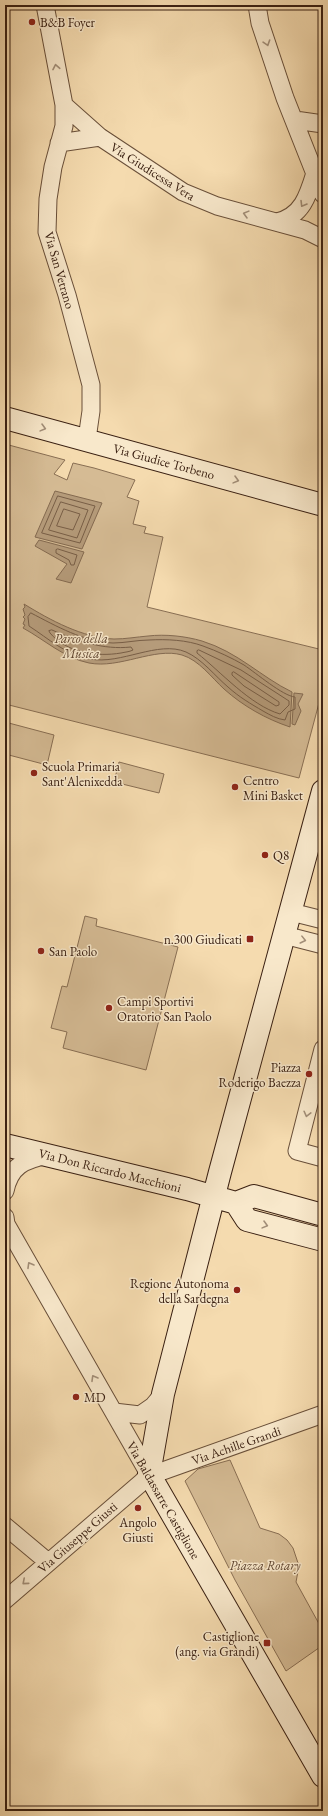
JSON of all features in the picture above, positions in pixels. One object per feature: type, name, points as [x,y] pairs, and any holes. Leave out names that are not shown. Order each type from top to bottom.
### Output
[{"type":"street","name":"Via San Vetrano","points":[[46,5],[64,105],[64,126],[53,167],[48,199],[47,232],[67,295],[91,385],[91,411],[87,439]]},
{"type":"street","points":[[258,5],[260,23],[285,98],[295,120],[323,194]]},
{"type":"street","name":"Via Giudicessa Vera","points":[[64,105],[100,137],[183,192],[217,206],[305,230],[323,239]]},
{"type":"street","points":[[295,120],[323,124]]},
{"type":"street","name":"Via Giudicessa Vera","points":[[59,143],[100,137]]},
{"type":"street","points":[[277,222],[288,219],[297,212],[309,193],[315,173]]},
{"type":"street","name":"Via Giudice Torbeno","points":[[5,418],[87,439],[323,505]]},
{"type":"street","points":[[149,1474],[163,1394],[214,1197],[323,791]]},
{"type":"street","points":[[291,912],[323,920]]},
{"type":"street","points":[[284,934],[323,945]]},
{"type":"street","points":[[323,1049],[297,1151],[323,1158]]},
{"type":"street","name":"Via Don Riccardo Macchioni","points":[[5,1145],[236,1203]]},
{"type":"street","points":[[5,1191],[10,1173],[15,1168],[35,1158],[49,1155]]},
{"type":"street","points":[[323,1215],[254,1196],[236,1203],[247,1220],[323,1240]]},
{"type":"street","name":"Via Baldassarre Castiglione","points":[[5,1221],[323,1776]]},
{"type":"street","points":[[114,1412],[140,1415],[153,1406],[163,1394]]},
{"type":"street","name":"Via Achille Grandi","points":[[149,1474],[160,1472],[323,1414]]},
{"type":"street","name":"Via Giuseppe Giusti","points":[[5,1600],[142,1482],[149,1474]]},
{"type":"street","points":[[5,1526],[48,1562]]},
{"type":"green space","name":"Parco della Musica","points":[[5,444],[65,460],[54,474],[67,480],[73,463],[135,480],[127,497],[139,501],[133,524],[146,527],[144,533],[163,537],[147,607],[323,650],[323,688],[299,778],[5,704]]},
{"type":"green space","points":[[5,722],[54,735],[47,765],[5,754]]},
{"type":"green space","points":[[119,762],[164,774],[159,793],[114,782]]},
{"type":"green space","name":"Campi Sportivi Oratorio San Paolo","points":[[85,916],[97,919],[96,926],[178,947],[146,1070],[63,1048],[67,1032],[51,1028],[62,986],[67,987]]},
{"type":"green space","name":"Piazza Rotary","points":[[230,1460],[260,1528],[279,1534],[287,1540],[293,1548],[299,1566],[296,1582],[323,1631],[323,1645],[286,1671],[235,1580],[185,1481],[198,1469]]},
{"type":"water","points":[[55,491],[102,503],[82,549],[35,537]]},
{"type":"water","points":[[39,540],[84,552],[71,583],[56,579],[67,564],[35,546]]},
{"type":"water","points":[[24,604],[67,627],[102,638],[114,639],[161,635],[195,639],[215,646],[238,658],[292,692],[290,727],[272,720],[247,706],[224,689],[200,665],[182,655],[171,653],[160,654],[101,664],[80,661],[71,657],[23,628],[25,625],[23,624],[25,619],[23,617],[25,615],[23,609],[25,607]]},
{"type":"water","points":[[294,693],[303,694],[298,704],[301,711],[295,725],[292,724]]},
{"type":"place","name":"B&B Foyer","points":[[32,22]]},
{"type":"place","name":"Scuola Primaria Sant'Alenixedda","points":[[34,773]]},
{"type":"place","name":"Centro Mini Basket","points":[[235,787]]},
{"type":"place","name":"Q8","points":[[265,855]]},
{"type":"place","name":"n.300 Giudicati","points":[[250,939]]},
{"type":"place","name":"San Paolo","points":[[41,951]]},
{"type":"place","name":"Campi Sportivi Oratorio San Paolo","points":[[109,1008]]},
{"type":"place","name":"Piazza Roderigo Baezza","points":[[309,1074]]},
{"type":"place","name":"Regione Autonoma della Sardegna","points":[[237,1290]]},
{"type":"place","name":"MD","points":[[76,1397]]},
{"type":"place","name":"Angolo Giusti","points":[[138,1508]]},
{"type":"place","name":"Castiglione (ang. via Grandi)","points":[[267,1643]]}]
